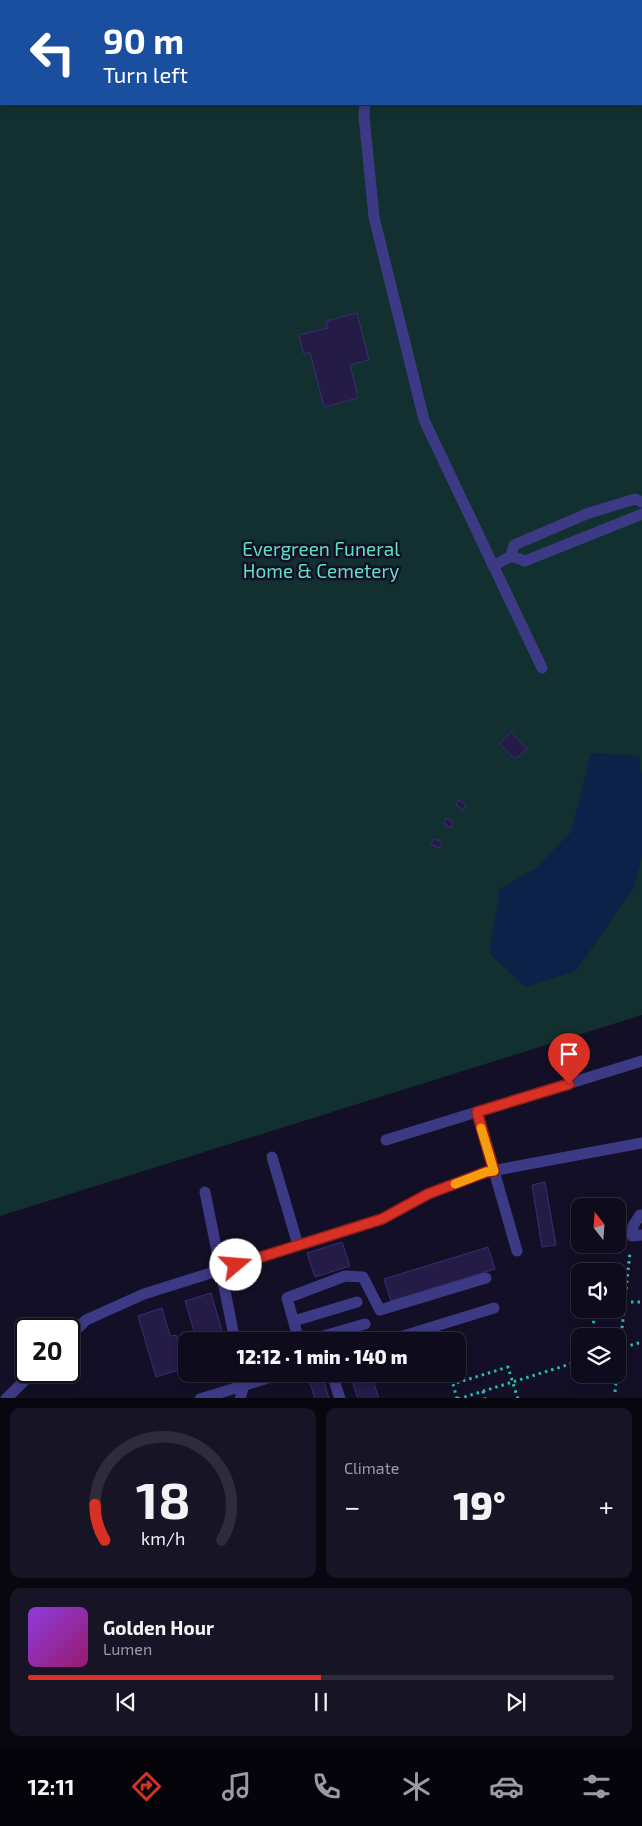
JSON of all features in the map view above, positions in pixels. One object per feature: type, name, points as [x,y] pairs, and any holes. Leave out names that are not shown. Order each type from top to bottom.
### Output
[{"type":"lane","points":[[365,105],[364,116],[374,217],[424,420],[542,668]]},
{"type":"lane","points":[[512,556],[514,545],[589,513],[635,499],[642,502]]},
{"type":"lane","points":[[493,566],[512,556],[525,561],[642,514]]},
{"type":"lane","points":[[386,1140],[642,1061]]},
{"type":"lane","points":[[477,1112],[517,1251]]},
{"type":"lane","points":[[80,1326],[86,1320],[144,1294],[382,1219],[428,1194],[486,1172],[642,1143]]},
{"type":"lane","points":[[272,1157],[298,1245]]},
{"type":"lane","points":[[205,1192],[233,1332]]},
{"type":"lane","points":[[637,1235],[633,1226],[640,1215],[642,1215]]},
{"type":"lane","points":[[297,1332],[287,1298],[345,1276],[362,1278],[380,1310],[486,1278]]},
{"type":"lane","points":[[294,1321],[357,1302]]},
{"type":"lane","points":[[416,1332],[494,1308]]},
{"type":"lane","points":[[337,1332],[365,1324]]},
{"type":"lane","points":[[200,1398],[236,1382]]},
{"type":"lane","points":[[240,1398],[243,1382]]},
{"type":"lane","points":[[335,1382],[340,1398]]},
{"type":"lane","points":[[6,1398],[22,1383]]},
{"type":"path","points":[[626,1292],[637,1235]]},
{"type":"path","points":[[626,1302],[642,1302]]},
{"type":"path","points":[[626,1347],[642,1342]]},
{"type":"path","points":[[518,1398],[513,1382],[508,1367],[453,1384],[458,1398],[513,1382],[571,1363]]},
{"type":"path","points":[[615,1392],[616,1383]]},
{"type":"path","points":[[483,1391],[485,1398]]},
{"type":"green space","name":"Evergreen Funeral Home & Cemetery","points":[[0,105],[642,105],[642,1015],[0,1216]]},
{"type":"water","points":[[591,753],[639,756],[642,775],[642,857],[634,887],[576,971],[525,987],[489,953],[500,889],[536,868],[571,832]]},
{"type":"building","points":[[357,313],[369,360],[350,365],[358,398],[324,407],[310,352],[304,354],[299,335],[328,328],[326,321]]},
{"type":"building","points":[[511,732],[527,749],[515,759],[500,744]]},
{"type":"building","points":[[459,800],[466,805],[463,810],[456,805]]},
{"type":"building","points":[[446,818],[454,822],[451,828],[444,824]]},
{"type":"building","points":[[434,839],[442,842],[439,848],[431,844]]},
{"type":"building","points":[[545,1182],[556,1245],[542,1247],[532,1185]]},
{"type":"building","points":[[342,1242],[350,1266],[315,1277],[307,1253]]},
{"type":"building","points":[[488,1247],[495,1269],[391,1301],[384,1279]]},
{"type":"building","points":[[211,1293],[222,1332],[194,1332],[185,1301]]},
{"type":"building","points":[[162,1308],[170,1336],[176,1335],[178,1342],[178,1370],[156,1377],[138,1316]]},
{"type":"building","points":[[310,1382],[324,1382],[329,1398],[315,1398]]},
{"type":"building","points":[[353,1382],[374,1382],[379,1398],[358,1398]]},
{"type":"slow traffic","points":[[455,1184],[486,1172],[494,1171],[481,1128]]},
{"type":"route","points":[[236,1265],[382,1219],[428,1194],[486,1172],[494,1171],[477,1112],[569,1084]]}]
